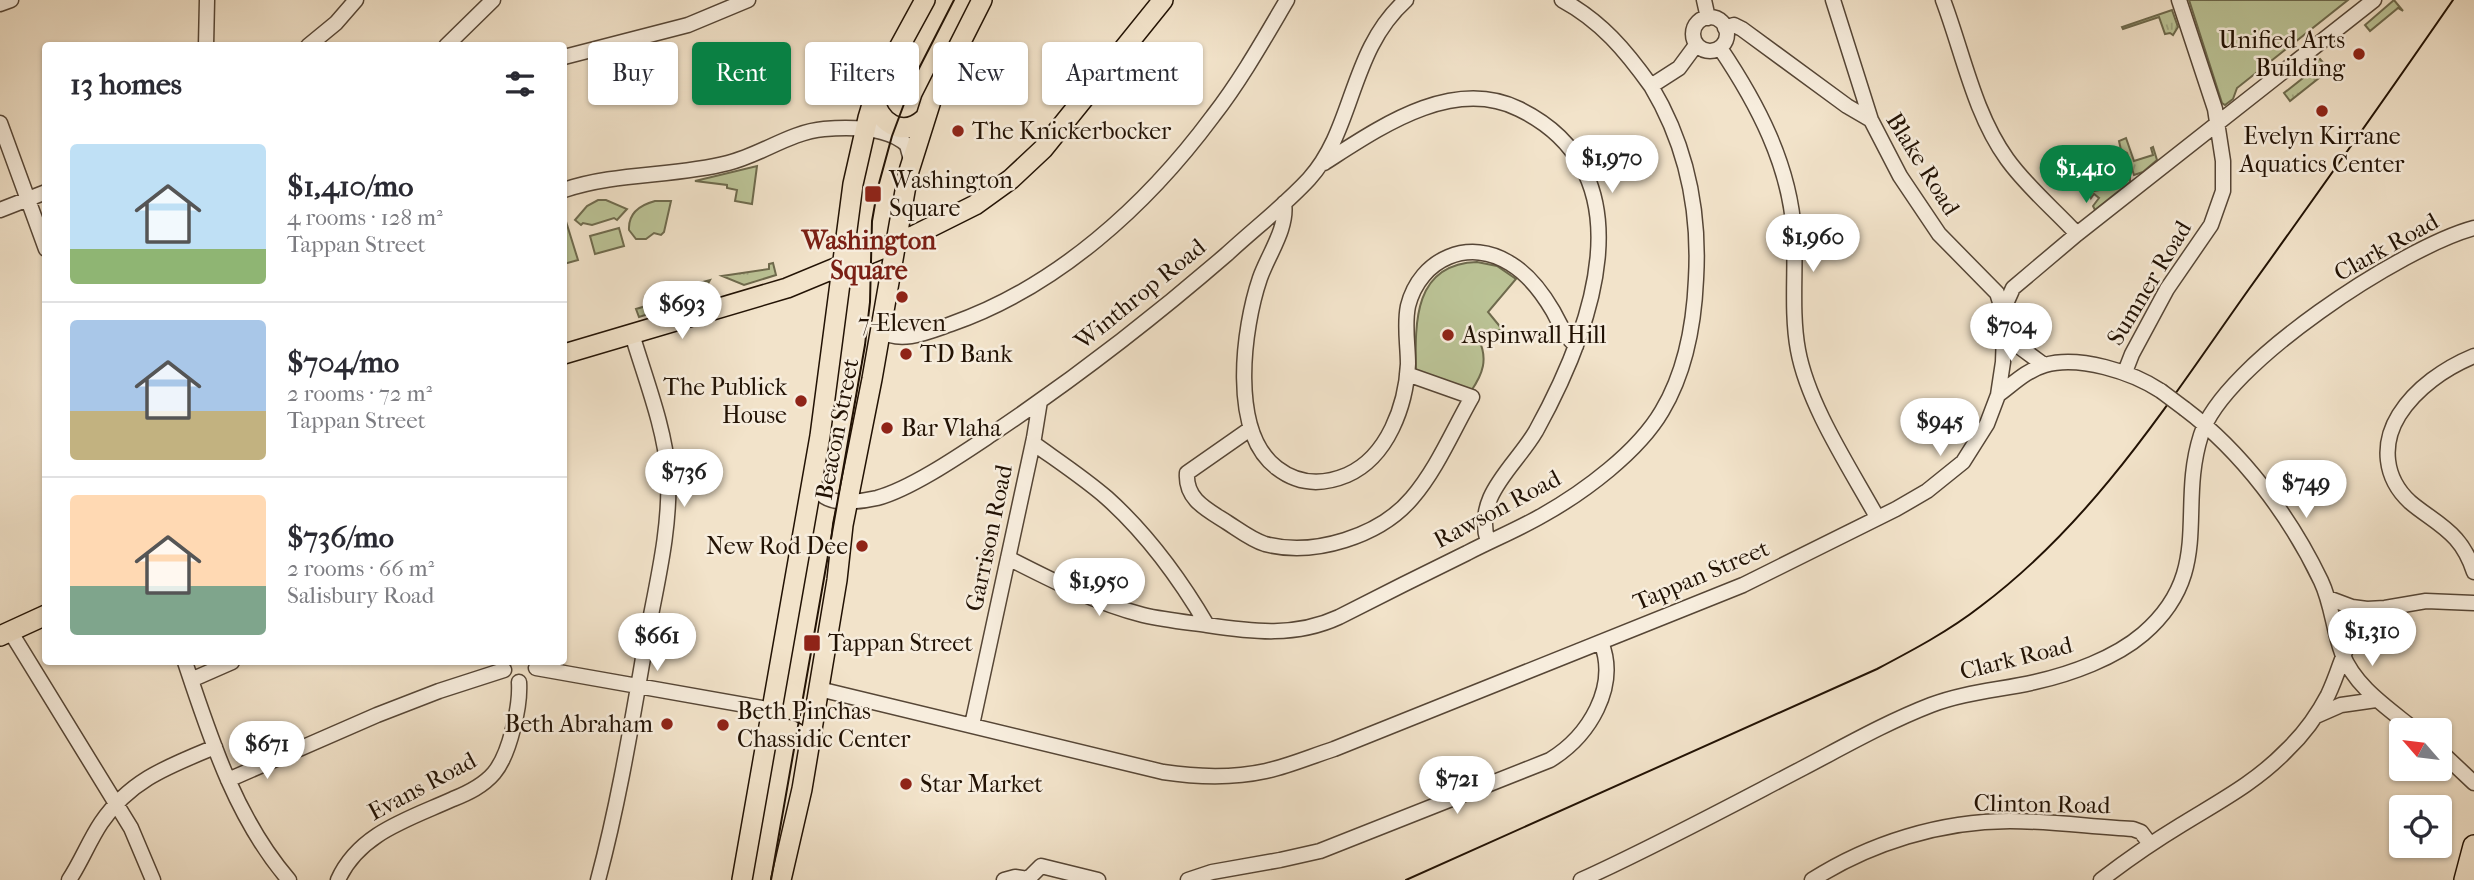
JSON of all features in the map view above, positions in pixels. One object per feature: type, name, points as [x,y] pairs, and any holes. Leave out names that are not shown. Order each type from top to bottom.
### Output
[{"type":"highway","points":[[2465,880],[2474,846]]},
{"type":"main road","name":"Beacon Street","points":[[903,42],[926,0]]},
{"type":"main road","name":"Beacon Street","points":[[781,880],[809,747],[848,501],[911,160],[939,82],[982,0]]},
{"type":"main road","points":[[567,354],[763,296],[842,266],[975,205],[1023,168],[1055,135],[1163,0]]},
{"type":"main road","name":"Beacon Street","points":[[742,880],[812,481],[830,367],[850,203],[871,105]]},
{"type":"main road","points":[[876,105],[879,115],[888,122],[907,128],[924,119]]},
{"type":"main road","points":[[5,633],[42,617]]},
{"type":"main road","points":[[768,735],[789,729],[798,733],[809,747]]},
{"type":"street","points":[[0,4],[11,0]]},
{"type":"street","points":[[206,42],[207,0]]},
{"type":"street","points":[[313,42],[356,0]]},
{"type":"street","points":[[450,42],[493,0]]},
{"type":"street","points":[[567,56],[688,25],[748,0]]},
{"type":"street","points":[[880,331],[894,337],[908,337],[966,319],[1012,297],[1114,226],[1168,171],[1214,116],[1287,0]]},
{"type":"street","name":"Winthrop Road","points":[[848,501],[880,498],[970,449],[1153,317],[1284,203],[1321,165],[1331,147],[1372,43],[1385,21],[1406,0]]},
{"type":"street","name":"Rawson Road","points":[[1008,558],[1059,583],[1130,611],[1161,619],[1273,632],[1316,626],[1545,514],[1615,463],[1639,440],[1657,419],[1681,374],[1688,343],[1696,290],[1697,246],[1690,180],[1679,140],[1651,86],[1625,51],[1604,29],[1588,15],[1562,0]]},
{"type":"street","points":[[1704,0],[1708,18]]},
{"type":"street","points":[[1833,0],[1871,120]]},
{"type":"street","points":[[1943,0],[1975,94],[1992,134],[2020,176],[2077,234]]},
{"type":"street","name":"Sumner Road","points":[[2179,0],[2215,109],[2223,179],[2221,199],[2205,235],[2167,289],[2133,351],[2125,372],[2161,391],[2204,425],[2239,461],[2277,507],[2307,555],[2328,598],[2342,654],[2366,690],[2399,718]]},
{"type":"street","name":"Tappan Street","points":[[819,689],[1163,772],[1247,774],[1334,749],[1743,585],[1927,491],[1963,462],[1984,431],[1998,395],[2003,362],[2006,299],[2013,288],[2077,234],[2374,0]]},
{"type":"street","points":[[1702,19],[1718,20],[1725,28],[1726,39],[1720,48],[1709,51],[1696,45],[1693,38],[1694,27],[1702,19]]},
{"type":"street","name":"Blake Road","points":[[1725,28],[1734,25],[1742,29],[1847,106],[1871,120],[1900,176],[1921,209],[1939,234],[1997,293],[2004,315],[2021,348],[2044,365]]},
{"type":"street","points":[[1651,86],[1679,68],[1696,45]]},
{"type":"street","points":[[1720,48],[1758,110],[1772,143],[1790,205],[1795,264],[1795,326],[1802,368],[1818,407],[1877,517]]},
{"type":"street","points":[[1321,165],[1393,122],[1447,102],[1473,98],[1494,100],[1541,121],[1562,140],[1583,169],[1593,190],[1598,211],[1599,235],[1594,281],[1576,346],[1534,434],[1489,498],[1485,517],[1488,542]]},
{"type":"street","points":[[0,123],[42,238]]},
{"type":"street","points":[[567,189],[606,180],[726,164],[818,130],[864,131],[898,138],[907,145],[911,160]]},
{"type":"street","points":[[0,210],[42,193]]},
{"type":"street","points":[[1284,203],[1283,223],[1260,277],[1248,334],[1245,394],[1250,429],[1265,456],[1283,473],[1311,482],[1338,478],[1361,467],[1383,443],[1399,412],[1407,374],[1406,320],[1412,295],[1425,274],[1437,262],[1451,255],[1463,252],[1489,254],[1518,269],[1541,293],[1565,334],[1576,346]]},
{"type":"street","name":"Clark Road","points":[[1581,880],[1641,853],[1837,750],[1930,705],[1959,695],[2037,682],[2120,650],[2142,635],[2160,617],[2175,595],[2188,561],[2193,470],[2204,425],[2213,408],[2263,357],[2315,315],[2393,266],[2445,239],[2474,228]]},
{"type":"street","points":[[598,880],[638,687],[661,556],[667,504],[668,472],[664,446],[632,334]]},
{"type":"street","points":[[2474,356],[2442,373],[2412,398],[2393,425],[2386,450],[2390,472],[2399,488],[2409,501],[2455,538],[2474,572]]},
{"type":"street","points":[[1998,395],[2024,375],[2044,365],[2063,363],[2125,372]]},
{"type":"street","points":[[1250,429],[1187,473],[1187,486],[1195,500],[1262,543],[1308,547],[1352,537],[1392,517],[1412,498],[1472,397],[1407,374]]},
{"type":"street","name":"Garrison Road","points":[[972,725],[1040,401]]},
{"type":"street","points":[[1033,443],[1092,485],[1127,518],[1176,576],[1207,625]]},
{"type":"street","points":[[812,481],[826,498],[848,501]]},
{"type":"street","points":[[2328,598],[2357,608],[2385,608],[2426,601],[2474,603]]},
{"type":"street","points":[[2101,880],[2150,844],[2252,783],[2288,750],[2316,716],[2329,693],[2342,654],[2354,634],[2385,608]]},
{"type":"street","points":[[5,633],[116,802],[131,828],[153,880]]},
{"type":"street","points":[[1188,880],[1212,872],[1280,860],[1332,847],[1550,760],[1574,742],[1597,709],[1606,672],[1601,642]]},
{"type":"street","points":[[186,665],[228,780],[265,848],[289,880]]},
{"type":"street","points":[[191,680],[225,665]]},
{"type":"street","points":[[228,780],[402,705],[504,666],[510,678],[519,682],[528,679],[536,665],[638,687],[773,710]]},
{"type":"street","name":"Evans Road","points":[[338,880],[351,857],[367,842],[389,828],[465,794],[495,772],[506,753],[516,716],[519,682]]},
{"type":"street","points":[[2316,716],[2341,705],[2376,700]]},
{"type":"street","points":[[69,880],[99,825],[116,802],[143,780],[215,747]]},
{"type":"street","points":[[2452,762],[2474,783]]},
{"type":"street","name":"Clinton Road","points":[[1812,880],[1846,860],[1900,839],[1981,822],[2133,829],[2141,832],[2150,844]]},
{"type":"street","points":[[1004,880],[1015,877],[1028,879],[1041,866],[1098,880]]},
{"type":"green space","points":[[2189,0],[2348,0],[2237,88],[2233,99],[2225,105],[2222,103]]},
{"type":"green space","points":[[2394,0],[2403,11],[2398,8],[2370,31],[2365,25]]},
{"type":"green space","points":[[2172,10],[2178,27],[2173,35],[2165,34],[2159,17],[2123,29],[2122,27]]},
{"type":"green space","points":[[2320,59],[2329,70],[2290,101],[2284,93],[2313,70],[2310,66]]},
{"type":"green space","points":[[2126,138],[2134,161],[2153,155],[2153,147],[2157,160],[2143,172],[2134,175],[2127,153],[2121,150],[2119,141]]},
{"type":"green space","points":[[757,166],[752,204],[735,201],[737,190],[727,188],[727,185],[695,181]]},
{"type":"green space","points":[[2130,177],[2130,182],[2095,210],[2093,206],[2099,198],[2094,194],[2091,198],[2089,192],[2110,188]]},
{"type":"green space","points":[[598,200],[606,200],[627,209],[617,220],[614,218],[592,225],[581,225],[575,220],[587,206]]},
{"type":"green space","points":[[655,201],[671,201],[664,232],[661,235],[654,233],[646,239],[636,239],[629,230],[633,214],[640,207]]},
{"type":"green space","points":[[567,225],[578,260],[567,263]]},
{"type":"green space","points":[[619,228],[624,246],[595,254],[590,236]]},
{"type":"green space","points":[[1477,262],[1497,266],[1516,279],[1488,312],[1502,329],[1479,340],[1484,360],[1479,379],[1471,391],[1416,372],[1416,334],[1422,299],[1429,285],[1440,273],[1456,265]]},
{"type":"green space","points":[[773,263],[776,275],[744,285],[722,276],[769,269],[769,264]]},
{"type":"green space","points":[[710,280],[700,298],[639,317],[636,309],[700,290],[699,283]]},
{"type":"tram line","points":[[771,880],[865,345],[870,302],[872,221],[878,187],[892,136],[913,80],[954,0]]},
{"type":"tram line","points":[[1406,880],[1877,669],[1956,624],[2022,573],[2094,498],[2158,417],[2453,0]]},
{"type":"place","name":"Unified Arts Building","points":[[2359,54]]},
{"type":"place","name":"Evelyn Kirrane Aquatics Center","points":[[2322,111]]},
{"type":"place","name":"The Knickerbocker","points":[[958,131]]},
{"type":"place","name":"Washington Square","points":[[873,194]]},
{"type":"place","name":"7-Eleven","points":[[902,297]]},
{"type":"place","name":"Aspinwall Hill","points":[[1448,335]]},
{"type":"place","name":"TD Bank","points":[[906,354]]},
{"type":"place","name":"The Publick House","points":[[801,401]]},
{"type":"place","name":"Bar Vlaha","points":[[887,428]]},
{"type":"place","name":"New Rod Dee","points":[[862,546]]},
{"type":"place","name":"Tappan Street","points":[[812,643]]},
{"type":"place","name":"Beth Abraham","points":[[667,724]]},
{"type":"place","name":"Beth Pinchas Chassidic Center","points":[[723,725]]},
{"type":"place","name":"Star Market","points":[[906,784]]},
{"type":"district","name":"Washington Square","points":[[869,255]]}]
